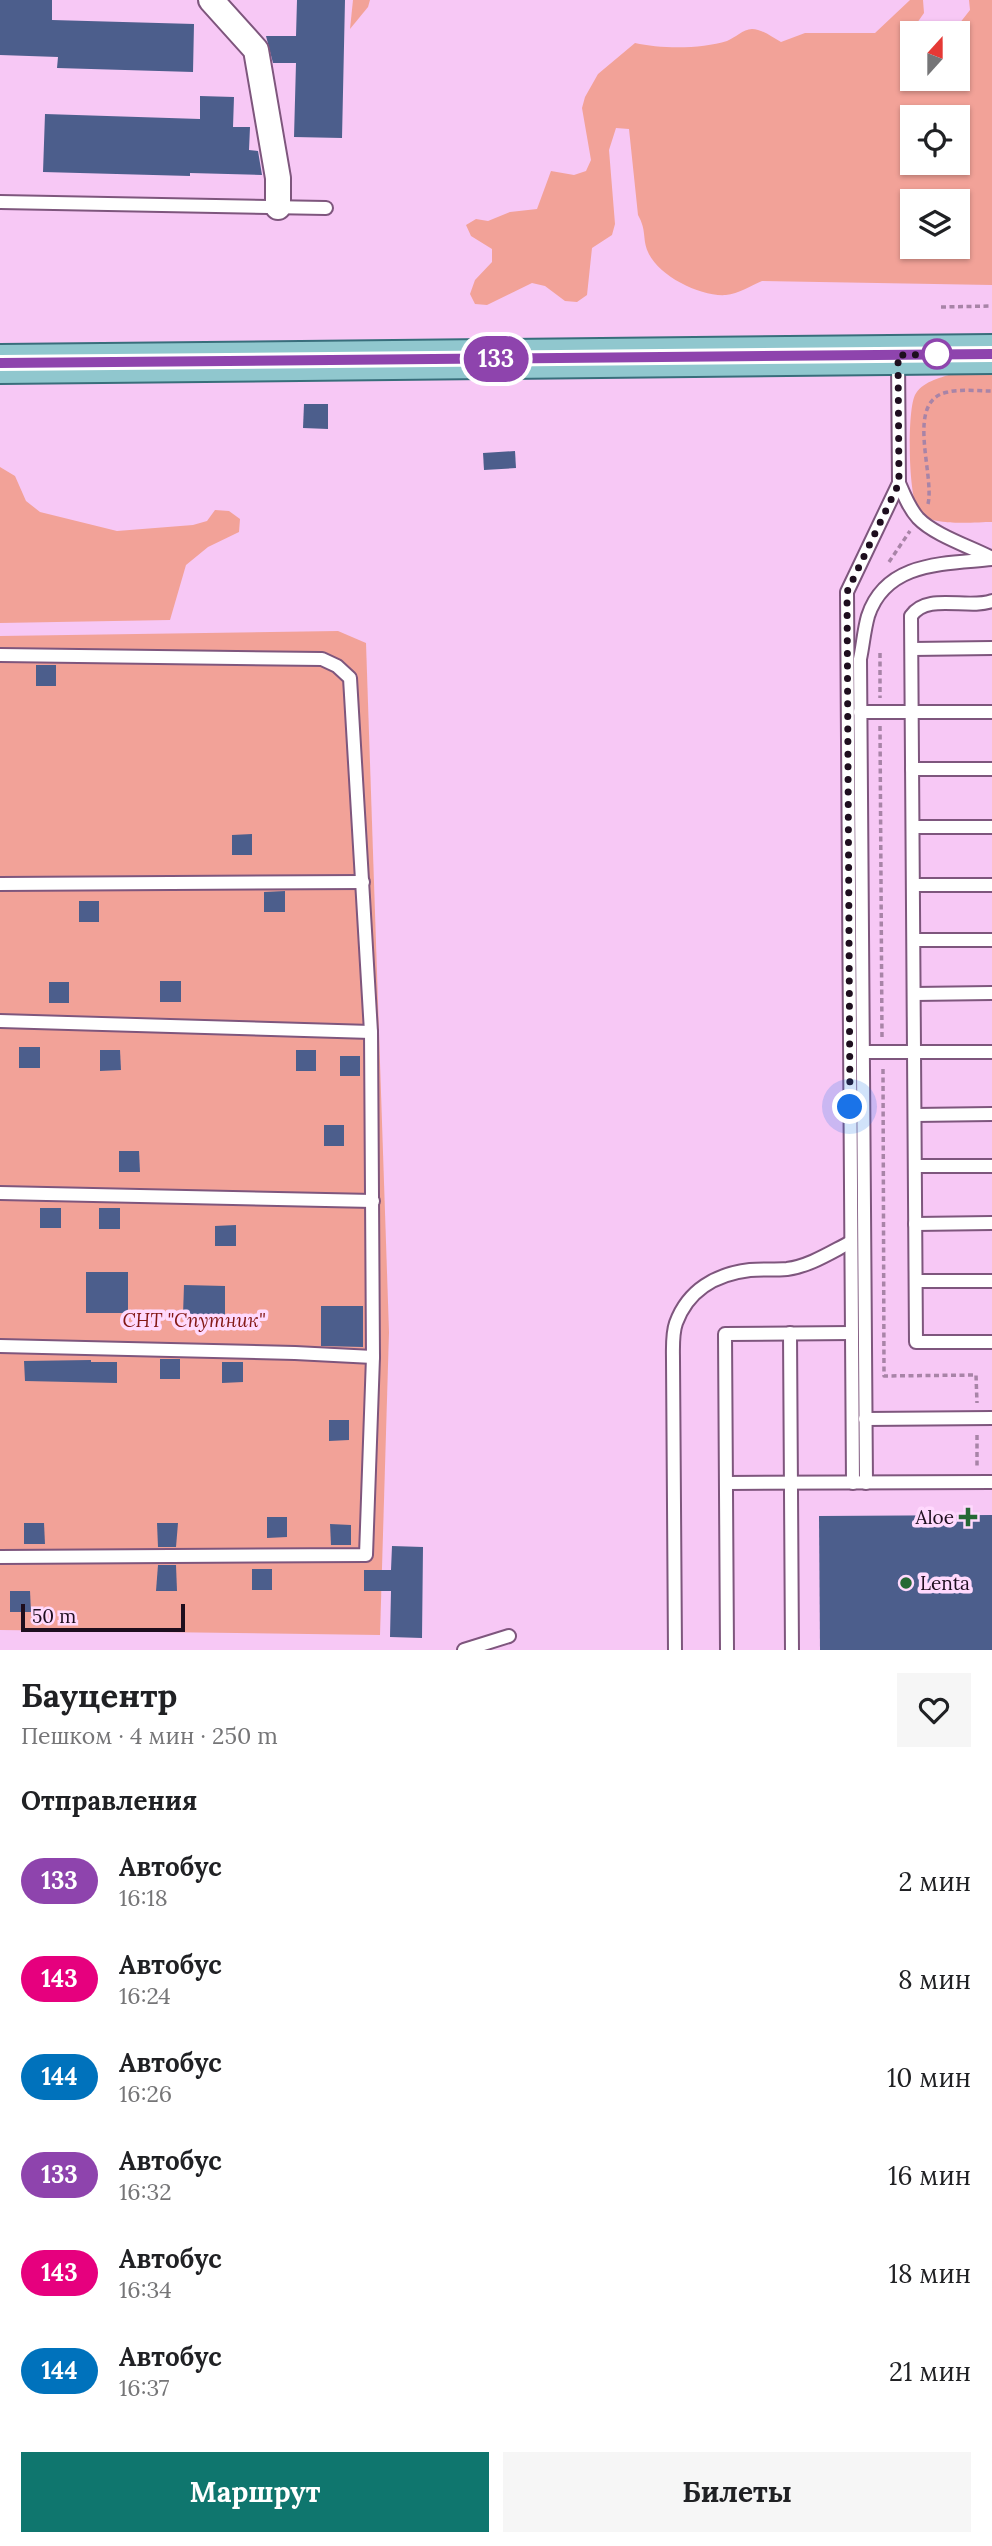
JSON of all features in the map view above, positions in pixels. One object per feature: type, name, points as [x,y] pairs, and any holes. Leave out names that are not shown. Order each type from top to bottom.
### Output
[{"type":"main road","points":[[0,363],[992,354]]},
{"type":"street","points":[[211,0],[256,50],[278,177],[278,207]]},
{"type":"lane","points":[[0,202],[326,208]]},
{"type":"lane","points":[[859,1483],[852,1333],[847,592],[899,483],[898,355]]},
{"type":"lane","points":[[899,483],[918,518],[927,526],[992,558]]},
{"type":"lane","points":[[859,1483],[865,1419],[860,659],[868,616],[879,594],[900,575],[913,570],[992,558]]},
{"type":"lane","points":[[992,601],[929,604],[917,608],[911,616],[916,1342],[992,1342]]},
{"type":"lane","points":[[912,649],[992,649]]},
{"type":"lane","points":[[0,655],[322,659],[337,666],[350,678],[371,1032],[373,1201],[373,1357],[366,1555],[0,1557]]},
{"type":"lane","points":[[860,712],[992,712]]},
{"type":"lane","points":[[912,769],[992,769]]},
{"type":"lane","points":[[913,827],[992,827]]},
{"type":"lane","points":[[0,884],[363,882]]},
{"type":"lane","points":[[913,885],[992,885]]},
{"type":"lane","points":[[914,940],[992,940]]},
{"type":"lane","points":[[914,994],[992,993]]},
{"type":"lane","points":[[0,1021],[371,1032]]},
{"type":"lane","points":[[863,1052],[992,1052]]},
{"type":"lane","points":[[915,1115],[992,1114]]},
{"type":"lane","points":[[915,1166],[992,1166]]},
{"type":"lane","points":[[0,1193],[373,1201]]},
{"type":"lane","points":[[915,1224],[992,1223]]},
{"type":"lane","points":[[675,1650],[675,1325],[692,1296],[720,1276],[749,1270],[789,1269],[816,1260],[851,1242]]},
{"type":"lane","points":[[916,1281],[992,1281]]},
{"type":"lane","points":[[790,1333],[792,1650]]},
{"type":"lane","points":[[727,1650],[724,1334],[852,1333]]},
{"type":"lane","points":[[0,1346],[373,1357]]},
{"type":"lane","points":[[865,1419],[992,1418]]},
{"type":"lane","points":[[726,1483],[992,1482]]},
{"type":"lane","points":[[464,1650],[509,1636]]},
{"type":"path","points":[[941,307],[992,306]]},
{"type":"path","points":[[882,573],[929,502],[924,422],[927,406],[934,396],[949,391],[992,391]]},
{"type":"green space","points":[[353,0],[370,0],[368,7],[350,29]]},
{"type":"green space","points":[[910,0],[923,0],[924,13],[918,21],[900,21],[900,91],[970,91],[970,21],[961,21],[970,10],[969,0],[992,0],[992,285],[762,281],[726,295],[693,289],[670,277],[653,261],[648,252],[638,215],[629,129],[616,128],[609,150],[615,224],[612,235],[592,248],[587,295],[577,302],[565,301],[545,286],[532,283],[487,305],[475,304],[470,294],[475,280],[492,262],[492,249],[471,236],[466,225],[476,219],[488,221],[510,212],[537,209],[551,171],[574,175],[586,171],[591,160],[582,108],[585,97],[598,74],[635,43],[669,47],[706,46],[727,41],[745,30],[752,29],[781,42],[805,33],[875,33]]},
{"type":"green space","points":[[952,374],[992,374],[992,522],[953,523],[933,520],[919,512],[915,504],[910,454],[912,404],[922,387]]},
{"type":"green space","points":[[0,467],[15,476],[26,501],[40,512],[117,531],[193,525],[207,521],[215,510],[229,511],[240,519],[239,532],[208,547],[186,565],[170,620],[0,623]]},
{"type":"green space","name":"СНТ \"Спутник\"","points":[[338,631],[366,643],[389,1332],[380,1635],[0,1630],[0,636]]},
{"type":"building","points":[[0,0],[52,0],[52,20],[194,24],[193,72],[57,68],[58,57],[0,55]]},
{"type":"building","points":[[297,0],[345,0],[342,138],[294,137],[296,63],[273,63],[266,36],[296,36]]},
{"type":"building","points":[[200,96],[234,97],[233,127],[250,127],[249,150],[258,151],[262,175],[43,172],[45,114],[200,119]]},
{"type":"building","points":[[304,404],[328,404],[328,429],[303,428]]},
{"type":"building","points":[[515,451],[516,468],[484,470],[483,453]]},
{"type":"building","points":[[36,665],[56,665],[56,686],[36,686]]},
{"type":"building","points":[[252,834],[252,855],[232,855],[232,835]]},
{"type":"building","points":[[285,891],[285,912],[264,912],[264,892]]},
{"type":"building","points":[[79,901],[99,901],[99,922],[79,922]]},
{"type":"building","points":[[160,981],[181,981],[181,1002],[160,1002]]},
{"type":"building","points":[[49,982],[69,982],[69,1003],[49,1003]]},
{"type":"building","points":[[19,1047],[40,1047],[40,1068],[19,1068]]},
{"type":"building","points":[[100,1050],[120,1050],[121,1070],[100,1071]]},
{"type":"building","points":[[296,1050],[316,1050],[316,1071],[296,1071]]},
{"type":"building","points":[[340,1056],[360,1056],[360,1076],[340,1076]]},
{"type":"building","points":[[324,1125],[344,1125],[344,1146],[324,1146]]},
{"type":"building","points":[[119,1151],[139,1151],[140,1172],[119,1172]]},
{"type":"building","points":[[40,1208],[61,1208],[61,1228],[40,1228]]},
{"type":"building","points":[[99,1208],[120,1208],[120,1229],[99,1229]]},
{"type":"building","points":[[236,1225],[236,1246],[215,1246],[215,1226]]},
{"type":"building","points":[[86,1272],[128,1272],[128,1313],[86,1313]]},
{"type":"building","points":[[184,1285],[225,1286],[225,1316],[183,1315]]},
{"type":"building","points":[[321,1306],[363,1306],[363,1347],[321,1346]]},
{"type":"building","points":[[160,1359],[180,1359],[180,1379],[160,1379]]},
{"type":"building","points":[[24,1361],[117,1362],[117,1383],[25,1381]]},
{"type":"building","points":[[222,1362],[243,1362],[243,1382],[222,1383]]},
{"type":"building","points":[[329,1420],[349,1420],[349,1440],[329,1441]]},
{"type":"building","name":"Lenta","points":[[992,1515],[992,1650],[820,1650],[819,1516]]},
{"type":"building","points":[[267,1517],[287,1517],[287,1537],[267,1538]]},
{"type":"building","points":[[24,1523],[44,1523],[45,1544],[24,1544]]},
{"type":"building","points":[[157,1523],[178,1523],[176,1547],[158,1547]]},
{"type":"building","points":[[330,1524],[351,1525],[351,1545],[331,1545]]},
{"type":"building","points":[[392,1546],[423,1547],[422,1638],[390,1637],[391,1591],[364,1591],[364,1570],[391,1570]]},
{"type":"building","points":[[158,1565],[176,1565],[177,1591],[156,1591]]},
{"type":"building","points":[[252,1569],[272,1569],[272,1590],[252,1590]]},
{"type":"building","points":[[10,1591],[30,1591],[31,1612],[10,1612]]},
{"type":"bus line","name":"133","points":[[0,363],[992,354]]},
{"type":"place","name":"Aloe","points":[[968,1517]]},
{"type":"place","name":"Lenta","points":[[906,1583]]},
{"type":"route","points":[[850,1107],[847,592],[899,483],[898,355],[945,354],[937,354]]}]
